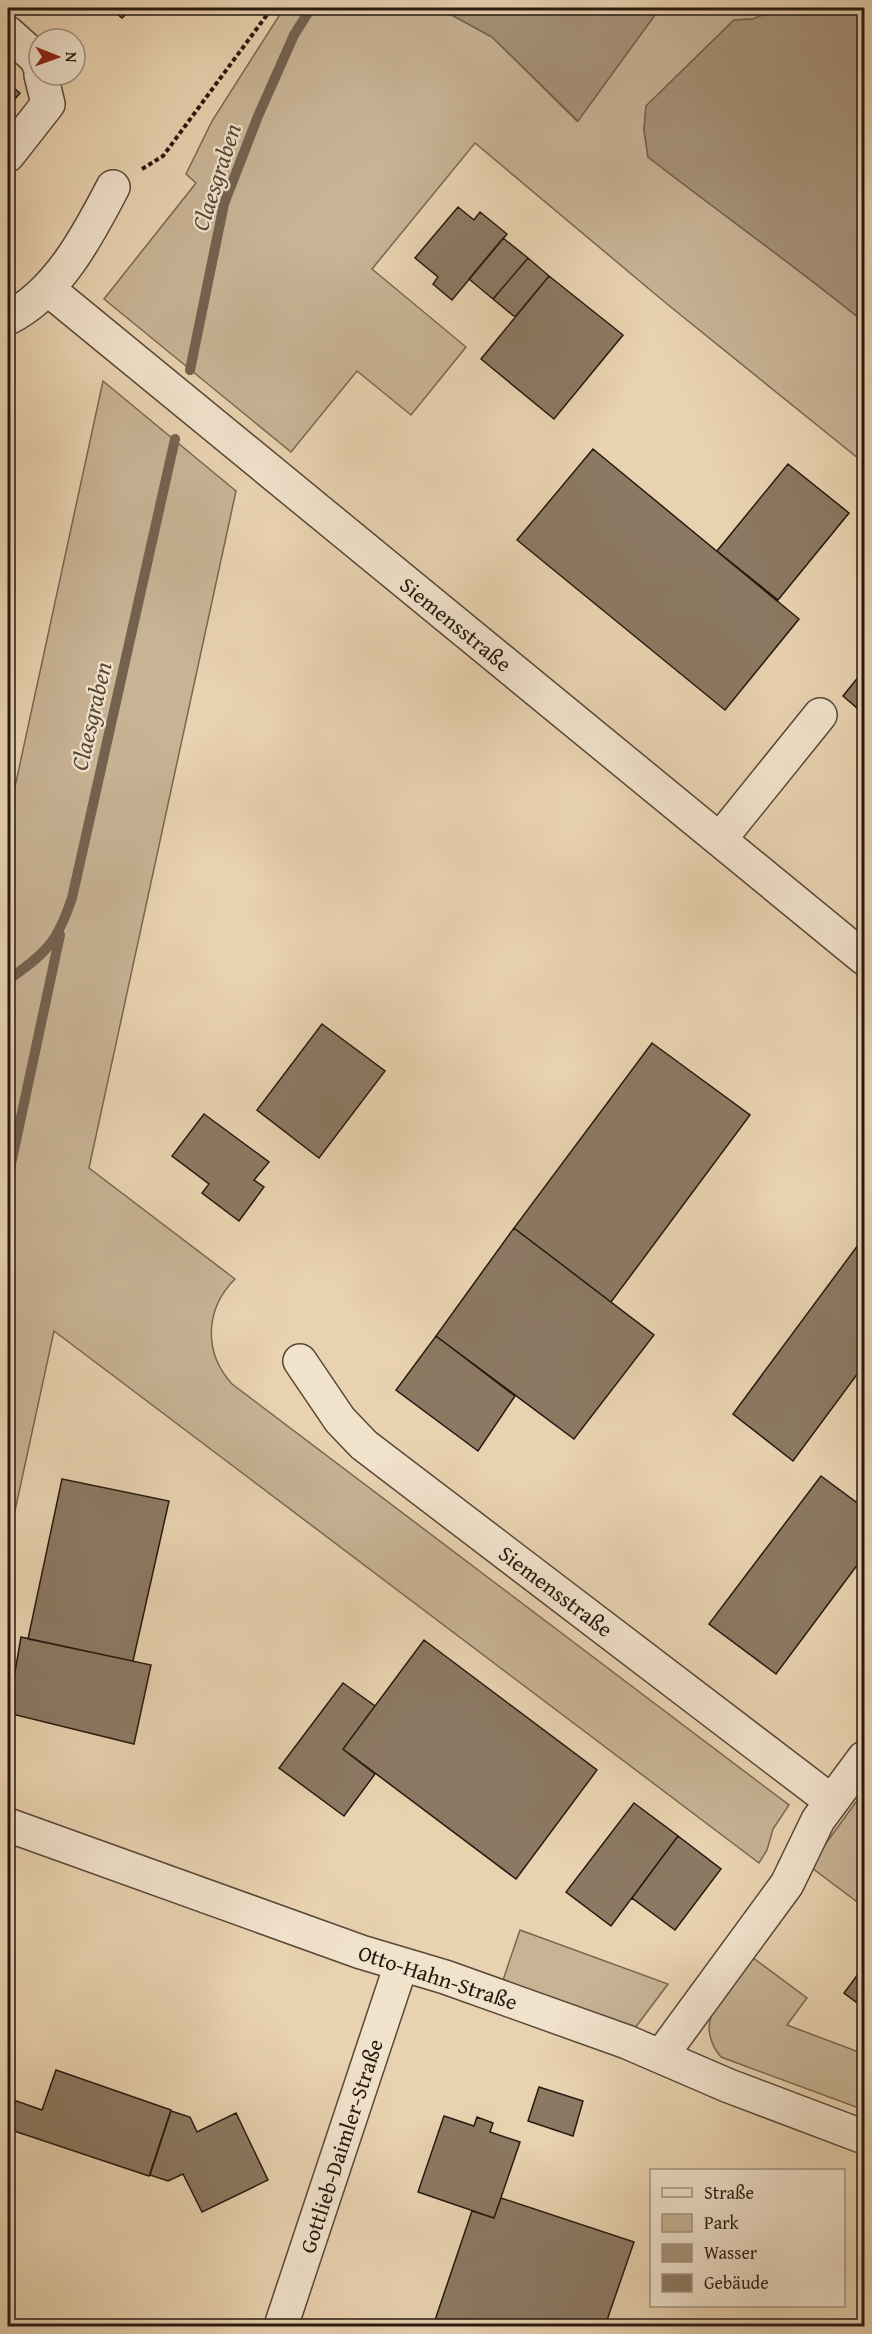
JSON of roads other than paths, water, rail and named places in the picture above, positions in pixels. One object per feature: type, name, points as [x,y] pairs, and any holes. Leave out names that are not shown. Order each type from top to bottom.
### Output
[{"type":"street","points":[[8,33],[27,50]]},
{"type":"street","points":[[8,155],[48,104],[44,87]]},
{"type":"street","points":[[8,318],[48,289],[94,223],[113,187]]},
{"type":"street","name":"Siemensstraße","points":[[48,289],[864,958]]},
{"type":"street","points":[[720,839],[820,715]]},
{"type":"street","name":"Siemensstraße","points":[[300,1361],[340,1420],[364,1445],[831,1801]]},
{"type":"street","points":[[661,2056],[787,1884],[813,1828],[864,1758]]},
{"type":"street","name":"Otto-Hahn-Straße","points":[[8,1825],[361,1953],[445,1977],[661,2056],[729,2086],[864,2137]]},
{"type":"street","name":"Gottlieb-Daimler-Straße","points":[[281,2326],[401,1965]]},
{"type":"water","points":[[439,8],[660,8],[578,121],[492,37]]},
{"type":"water","points":[[779,8],[864,8],[864,322],[648,157],[644,130],[646,106],[734,20],[753,19]]},
{"type":"waterway","name":"Claesgraben","points":[[190,370],[224,204],[258,116],[294,35],[311,8]]},
{"type":"waterway","name":"Claesgraben","points":[[8,980],[49,946],[61,926],[72,898],[175,439]]},
{"type":"waterway","points":[[8,1178],[60,935]]}]
